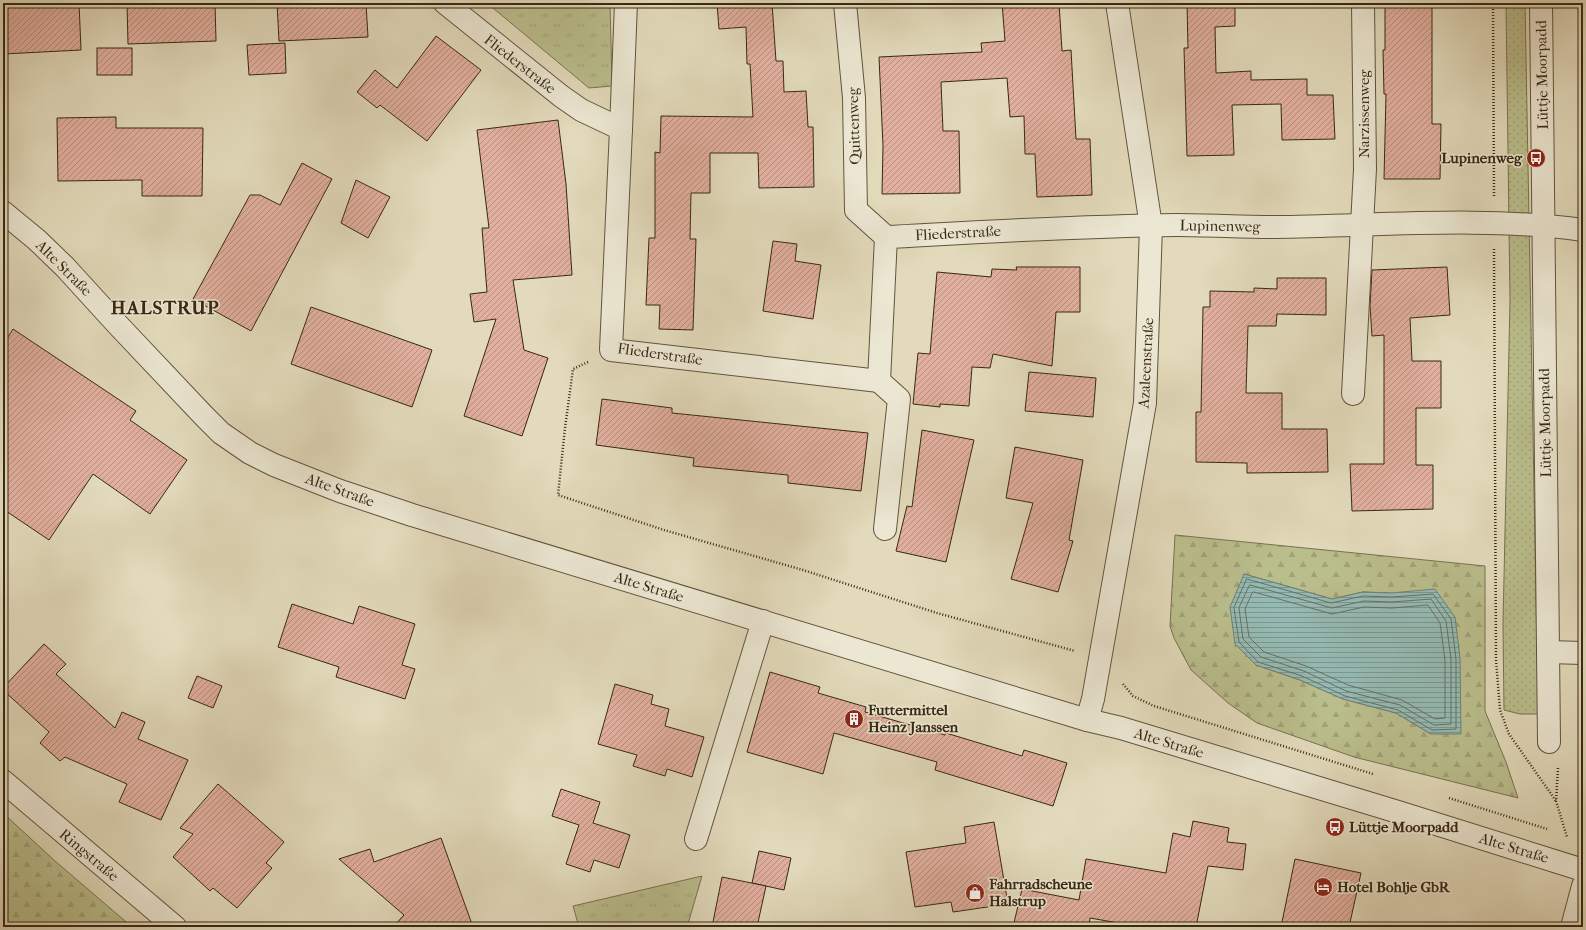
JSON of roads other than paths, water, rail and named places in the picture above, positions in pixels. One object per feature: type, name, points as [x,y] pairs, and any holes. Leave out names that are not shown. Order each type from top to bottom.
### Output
[{"type":"street","name":"Fliederstraße","points":[[445,3],[561,96],[581,110],[621,129]]},
{"type":"street","name":"Fliederstraße","points":[[626,3],[611,350],[879,381]]},
{"type":"street","name":"Quittenweg","points":[[845,3],[854,98],[856,210],[886,237]]},
{"type":"street","name":"Azaleenstraße","points":[[1087,720],[1095,692],[1145,403],[1151,226],[1117,3]]},
{"type":"street","name":"Narzissenweg","points":[[1360,225],[1364,170],[1363,3]]},
{"type":"street","name":"Lüttje Moorpadd","points":[[1541,3],[1549,742]]},
{"type":"street","name":"Alte Straße","points":[[3,212],[37,240],[66,267],[117,324],[221,433],[250,453],[274,465],[340,491],[412,515],[1087,720],[1391,810],[1580,874]]},
{"type":"street","name":"Lupinenweg","points":[[1151,226],[1274,227],[1494,223],[1543,225],[1583,230]]},
{"type":"street","points":[[1353,394],[1360,225]]},
{"type":"street","name":"Fliederstraße","points":[[886,237],[1151,226]]},
{"type":"street","points":[[885,529],[899,399],[879,381],[886,237]]},
{"type":"street","points":[[696,839],[763,621]]},
{"type":"street","points":[[1548,652],[1583,653]]},
{"type":"street","name":"Ringstraße","points":[[3,781],[175,927]]},
{"type":"street","points":[[1572,927],[1580,874]]},
{"type":"water","points":[[1244,574],[1332,599],[1363,592],[1391,593],[1435,589],[1455,617],[1460,658],[1461,734],[1431,734],[1396,713],[1343,699],[1300,680],[1256,665],[1235,644],[1230,607]]},
{"type":"place","name":"Lupinenweg","points":[[1536,158]]},
{"type":"place","name":"Futtermittel Heinz Janssen","points":[[854,719]]},
{"type":"place","name":"Lüttje Moorpadd","points":[[1335,827]]},
{"type":"place","name":"Hotel Bohlje GbR","points":[[1323,887]]},
{"type":"place","name":"Fahrradscheune Halstrup","points":[[975,893]]},
{"type":"district","name":"HALSTRUP","points":[[165,307]]}]
